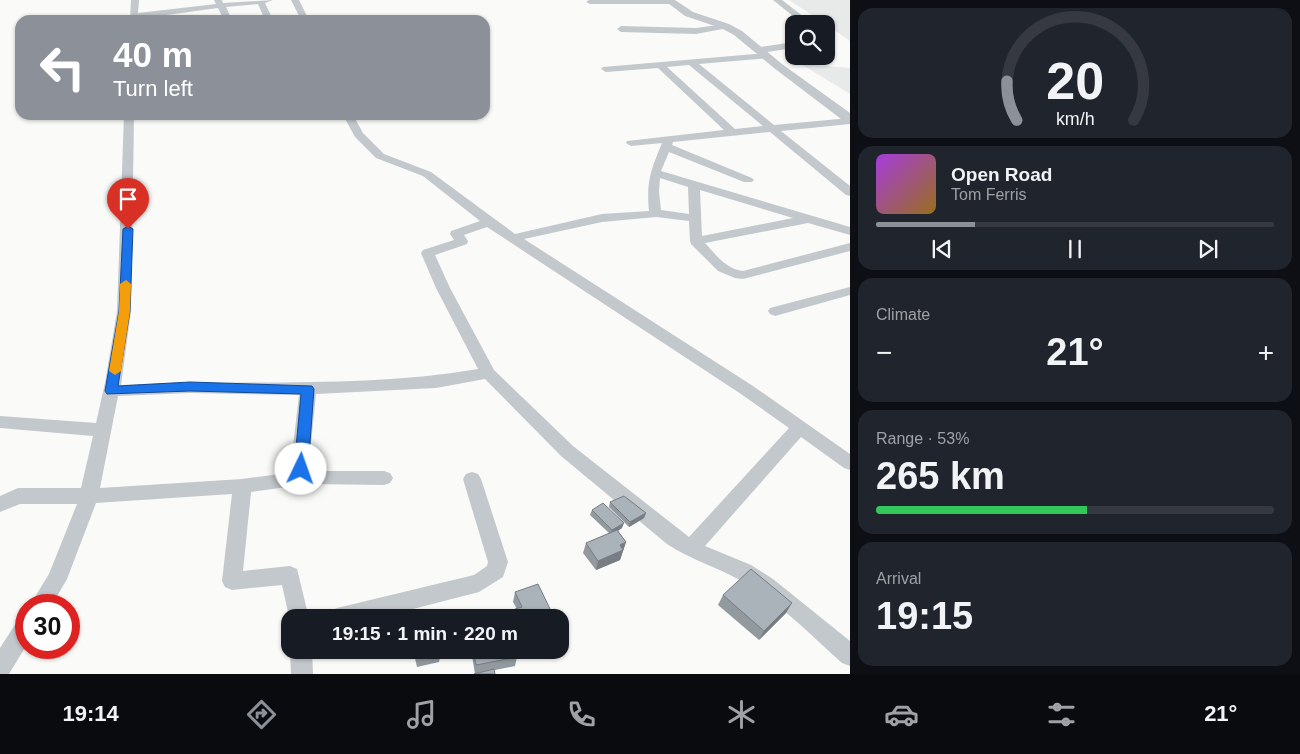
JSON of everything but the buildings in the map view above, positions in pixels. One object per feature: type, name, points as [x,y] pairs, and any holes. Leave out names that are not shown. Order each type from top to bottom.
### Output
[{"type":"street","points":[[134,15],[135,0]]},
{"type":"street","points":[[260,0],[267,15]]},
{"type":"street","points":[[151,15],[219,3],[269,0]]},
{"type":"street","points":[[295,0],[302,15]]},
{"type":"street","points":[[777,0],[797,15]]},
{"type":"street","points":[[590,2],[670,1],[689,14],[725,26],[763,52],[850,120]]},
{"type":"street","points":[[219,3],[225,15]]},
{"type":"street","points":[[621,29],[696,31],[725,26]]},
{"type":"street","points":[[606,68],[691,62],[785,47]]},
{"type":"street","points":[[691,62],[850,192]]},
{"type":"street","points":[[659,64],[733,132]]},
{"type":"street","points":[[47,594],[57,579],[89,496],[111,391],[124,311],[129,120]]},
{"type":"street","points":[[351,120],[359,135],[380,156],[427,174],[488,222],[747,390],[850,463]]},
{"type":"street","points":[[631,143],[668,143],[733,132],[850,120]]},
{"type":"street","points":[[654,213],[653,192],[655,173],[668,143]]},
{"type":"street","points":[[668,143],[748,180]]},
{"type":"street","points":[[655,173],[850,231]]},
{"type":"street","points":[[694,184],[696,241],[723,268],[736,275],[743,275],[850,247]]},
{"type":"street","points":[[513,238],[594,219],[654,213],[694,218]]},
{"type":"street","points":[[696,241],[810,219]]},
{"type":"street","points":[[488,222],[456,234],[462,241],[428,253],[443,288],[488,373],[567,451],[674,538],[690,549],[753,577],[808,618],[850,656]]},
{"type":"street","points":[[775,311],[850,291]]},
{"type":"street","points":[[111,391],[190,387],[308,389],[436,382],[488,373]]},
{"type":"street","points":[[308,389],[300,463],[301,469],[308,477]]},
{"type":"street","points":[[0,422],[103,430]]},
{"type":"street","points":[[690,549],[800,427]]},
{"type":"street","points":[[0,504],[18,496],[89,496],[242,486],[308,477],[384,478]]},
{"type":"street","points":[[373,609],[478,583],[496,571],[498,562],[472,478]]},
{"type":"street","points":[[242,486],[232,581],[290,575],[297,609]]},
{"type":"street","points":[[0,668],[15,644]]},
{"type":"street","points":[[301,659],[302,674]]},
{"type":"shaded area","points":[[789,0],[850,0],[850,41],[835,30],[835,15],[812,15]]},
{"type":"shaded area","points":[[803,65],[850,68],[850,94]]},
{"type":"slow traffic","points":[[115,371],[126,284]]},
{"type":"route","points":[[128,229],[124,311],[111,391],[190,387],[308,389],[300,463],[301,469]]}]
